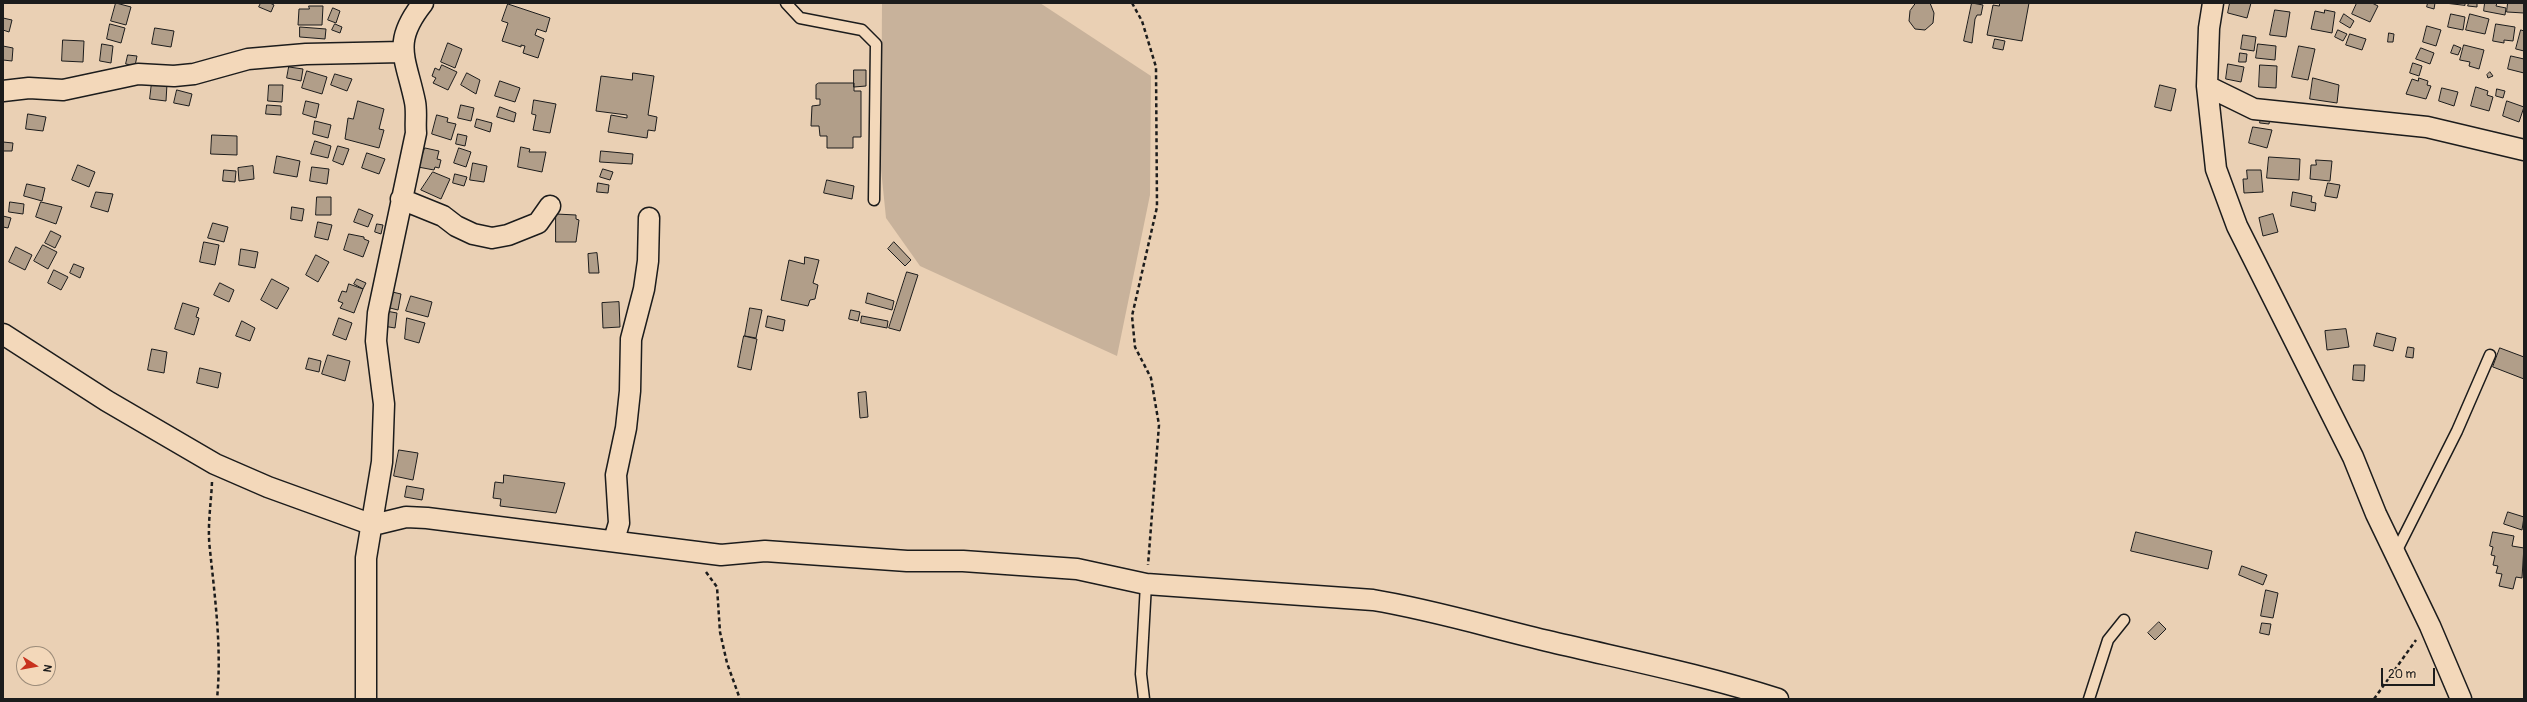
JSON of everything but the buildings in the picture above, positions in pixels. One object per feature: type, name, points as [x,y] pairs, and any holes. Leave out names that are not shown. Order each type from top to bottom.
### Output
[{"type":"street","points":[[366,699],[366,558],[373,525],[382,462],[384,404],[376,341],[378,313],[416,133],[415,104],[402,52],[405,32],[413,16],[423,3]]},
{"type":"street","points":[[2213,3],[2209,28],[2207,86],[2216,169],[2237,226],[2353,457],[2376,514],[2430,626],[2461,699]]},
{"type":"street","points":[[3,91],[29,88],[63,90],[138,74],[194,74],[248,59],[306,54],[402,52]]},
{"type":"street","points":[[2207,86],[2254,109],[2427,127],[2524,150]]},
{"type":"street","points":[[401,199],[436,212],[473,234],[492,238],[515,233],[538,223],[550,206]]},
{"type":"street","points":[[614,540],[618,523],[616,475],[628,406],[631,339],[644,289],[648,261],[649,218]]},
{"type":"street","points":[[3,334],[107,400],[215,464],[275,490],[373,525],[406,517],[427,518],[721,554],[765,551],[1076,569],[1146,584],[1342,598],[1405,605],[1552,642],[1651,664],[1778,699]]},
{"type":"lane","points":[[786,3],[800,18],[862,30],[876,44],[874,200]]},
{"type":"lane","points":[[2395,554],[2457,431],[2490,355]]},
{"type":"lane","points":[[1144,699],[1141,674],[1146,584]]},
{"type":"lane","points":[[2089,699],[2108,640],[2124,620]]},
{"type":"path","points":[[1132,3],[1142,21],[1156,67],[1157,207],[1132,316],[1135,347],[1151,378],[1159,425],[1146,584]]},
{"type":"path","points":[[215,464],[209,526],[215,589],[219,679],[217,699]]},
{"type":"path","points":[[705,569],[716,587],[720,632],[727,663],[740,699]]},
{"type":"path","points":[[2374,699],[2406,656],[2421,632],[2430,626]]},
{"type":"shaded area","points":[[882,3],[1040,3],[1151,76],[1150,195],[1117,356],[920,266],[886,218],[881,169]]}]
